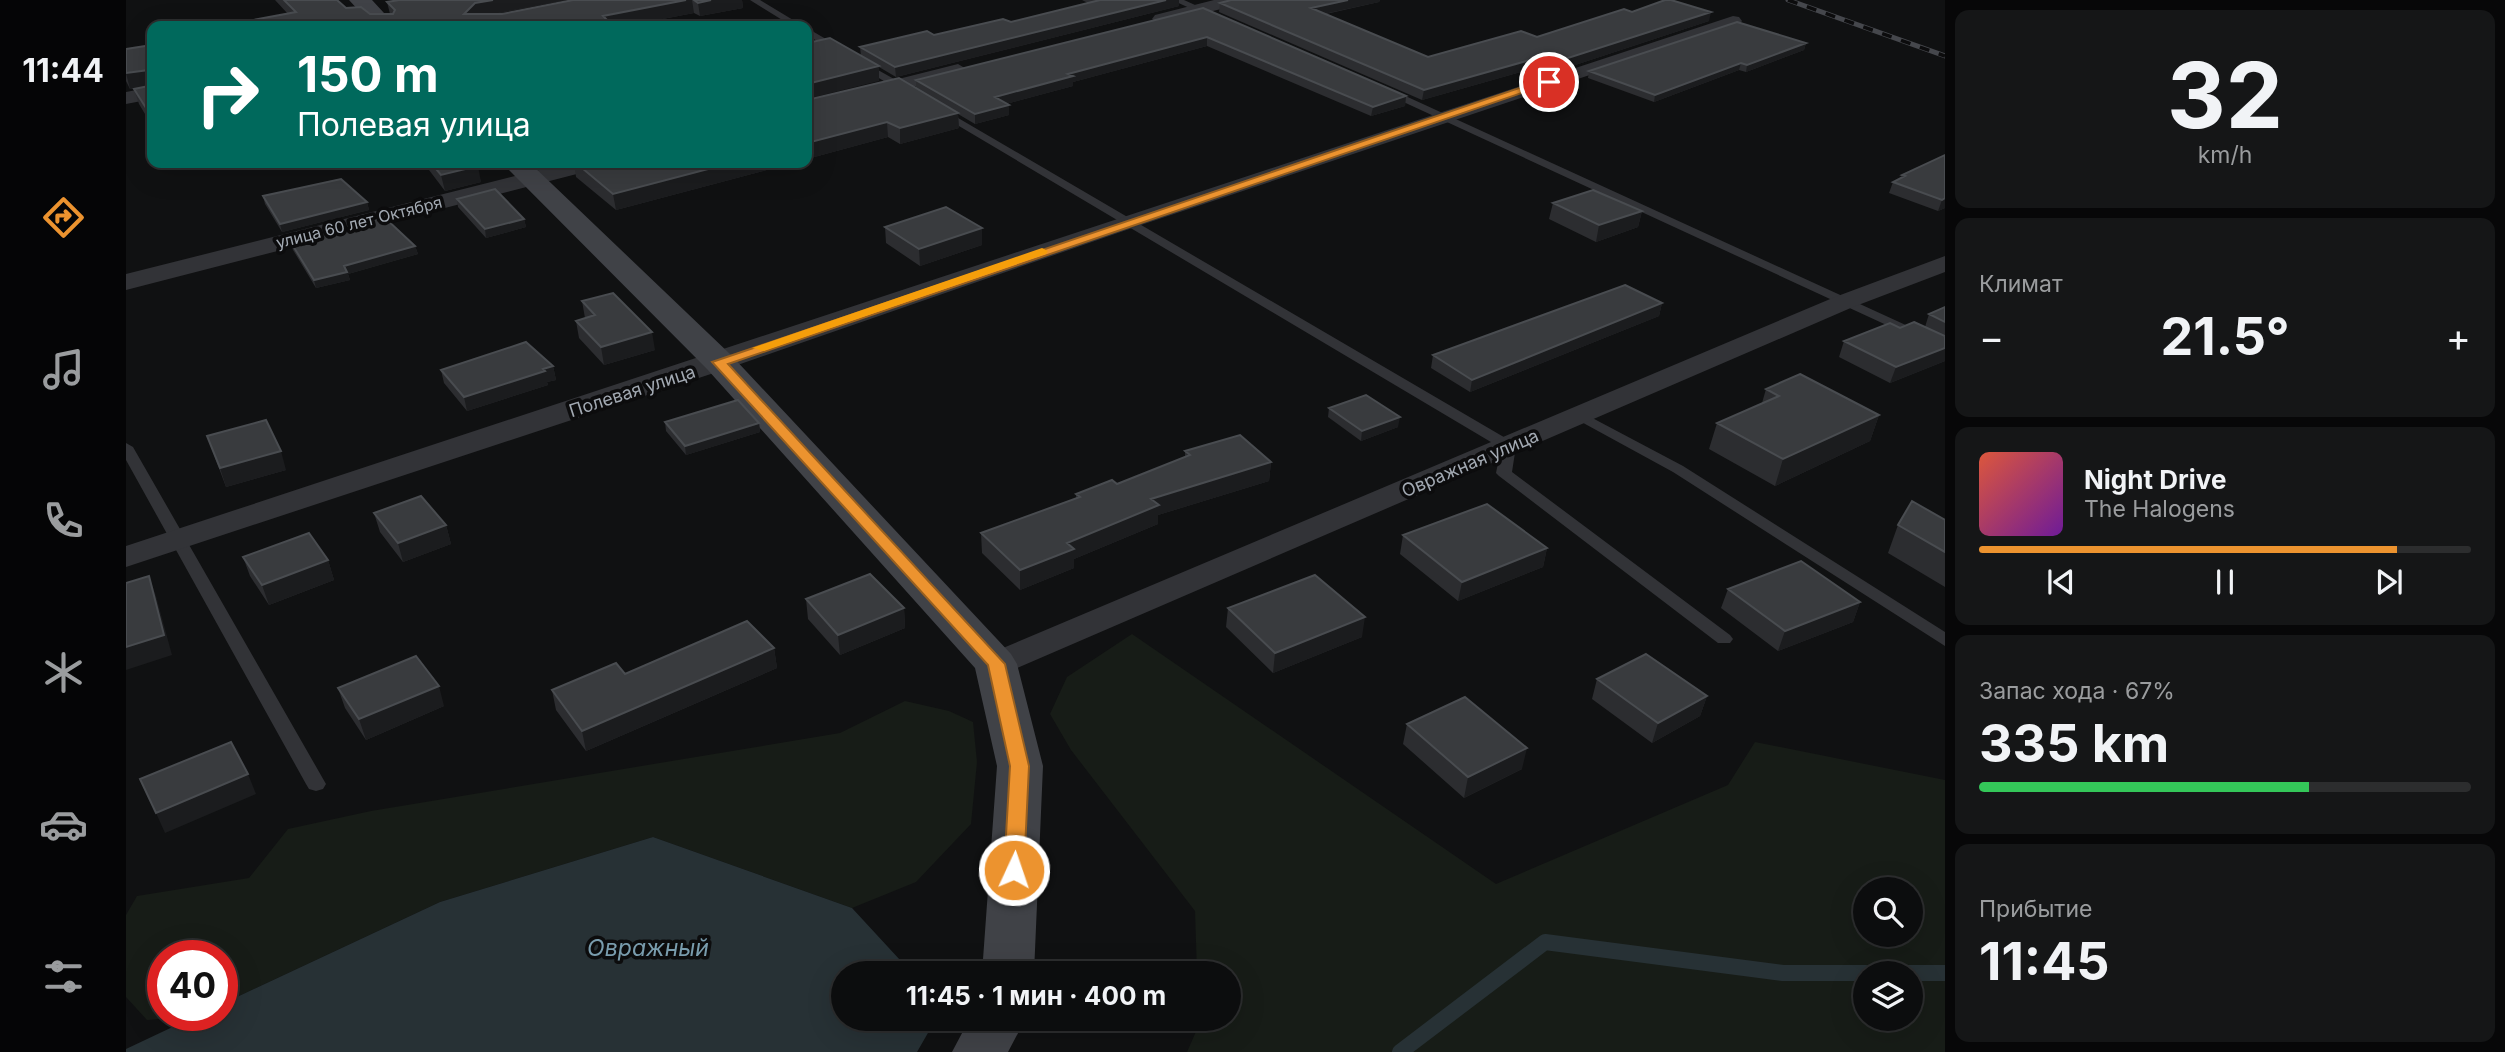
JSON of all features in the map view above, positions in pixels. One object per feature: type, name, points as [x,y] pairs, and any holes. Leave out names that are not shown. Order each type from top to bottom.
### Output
[{"type":"street","points":[[360,0],[380,21]]},
{"type":"street","points":[[1146,22],[1235,0]]},
{"type":"street","name":"Полевая улица","points":[[126,557],[719,362],[1127,222],[1733,21]]},
{"type":"street","points":[[812,107],[976,65]]},
{"type":"street","points":[[126,98],[147,94]]},
{"type":"street","name":"улица 60 лет Октября","points":[[126,282],[523,171],[549,168]]},
{"type":"street","points":[[523,171],[719,362],[996,664],[1020,766],[1010,961]]},
{"type":"street","name":"Овражная улица","points":[[996,664],[1844,302],[1945,263]]},
{"type":"street","points":[[980,1052],[992,1031]]},
{"type":"lane","points":[[754,0],[790,21]]},
{"type":"lane","points":[[1176,0],[1222,20]]},
{"type":"lane","points":[[812,34],[1509,446],[1504,473],[1724,639]]},
{"type":"lane","points":[[1370,84],[1945,348]]},
{"type":"lane","points":[[1581,416],[1678,469],[1945,640]]},
{"type":"lane","points":[[126,447],[176,540],[316,784]]},
{"type":"shaded area","points":[[1132,634],[1496,884],[1728,785],[1755,742],[1945,780],[1945,1052],[1187,1052],[1196,1031],[1241,1031],[1241,961],[1197,961],[1195,911],[1071,750],[1050,714],[1067,677]]},
{"type":"shaded area","points":[[905,701],[949,711],[973,722],[977,762],[971,824],[916,882],[852,908],[653,837],[440,902],[238,997],[238,940],[147,940],[147,1020],[126,997],[126,915],[137,896],[249,878],[288,829],[371,811],[840,733]]},
{"type":"water","name":"Овражный","points":[[653,837],[852,908],[901,961],[831,961],[831,1031],[929,1031],[917,1052],[126,1052],[126,1049],[164,1031],[238,1031],[238,997],[440,902]]},
{"type":"building","points":[[284,0],[337,0],[346,8],[361,7],[370,14],[393,14],[395,10],[387,2],[493,0],[475,3],[464,14],[502,14],[573,0],[686,0],[603,16],[607,20],[602,21],[248,21],[296,12]]},
{"type":"building","points":[[1100,0],[1166,0],[895,67],[860,47],[927,31],[934,35],[1003,19],[1011,22]]},
{"type":"building","points":[[1231,0],[1348,0],[1311,8],[1428,57],[1521,31],[1537,37],[1624,9],[1632,12],[1665,0],[1711,12],[1565,59],[1551,54],[1424,90],[1220,3]]},
{"type":"building","points":[[1203,8],[1406,96],[1373,107],[1207,37],[1068,74],[1073,76],[995,97],[1009,105],[975,114],[916,80]]},
{"type":"building","points":[[1737,22],[1806,43],[1747,65],[1741,63],[1655,95],[1589,71]]},
{"type":"building","points":[[830,38],[879,66],[812,83],[812,42]]},
{"type":"building","points":[[147,46],[147,70],[126,73],[126,49]]},
{"type":"building","points":[[899,78],[958,113],[900,128],[887,122],[812,142],[812,99]]},
{"type":"building","points":[[147,86],[147,108],[146,108],[134,89]]},
{"type":"building","points":[[1945,155],[1945,198],[1942,200],[1893,182],[1905,176],[1902,175]]},
{"type":"building","points":[[435,168],[470,168],[441,175]]},
{"type":"building","points":[[582,168],[712,168],[613,194]]},
{"type":"building","points":[[341,179],[367,202],[280,224],[263,196]]},
{"type":"building","points":[[495,189],[524,219],[485,229],[457,199]]},
{"type":"building","points":[[1593,190],[1642,211],[1599,225],[1553,203]]},
{"type":"building","points":[[946,207],[982,228],[919,249],[885,227]]},
{"type":"building","points":[[384,217],[415,246],[344,266],[347,272],[314,280],[290,241]]},
{"type":"building","points":[[1625,285],[1662,303],[1472,380],[1433,355]]},
{"type":"building","points":[[613,293],[652,332],[601,347],[576,321],[595,315],[582,301]]},
{"type":"building","points":[[1945,307],[1945,322],[1929,314]]},
{"type":"building","points":[[1914,322],[1945,336],[1945,348],[1896,367],[1844,341],[1890,323],[1900,328]]},
{"type":"building","points":[[526,342],[553,366],[464,397],[441,370]]},
{"type":"building","points":[[1800,374],[1879,415],[1783,459],[1717,423],[1779,396],[1766,389]]},
{"type":"building","points":[[1366,395],[1400,417],[1362,431],[1329,408]]},
{"type":"building","points":[[738,400],[759,423],[685,446],[665,422]]},
{"type":"building","points":[[266,420],[281,451],[220,468],[207,436]]},
{"type":"building","points":[[1240,435],[1271,462],[1151,499],[1159,505],[1067,543],[1074,549],[1020,570],[981,533],[1080,497],[1076,494],[1112,480],[1117,484],[1190,455],[1185,451]]},
{"type":"building","points":[[421,496],[446,525],[398,543],[374,513]]},
{"type":"building","points":[[1912,501],[1945,520],[1945,552],[1898,525]]},
{"type":"building","points":[[1487,504],[1547,548],[1462,582],[1403,535]]},
{"type":"building","points":[[309,533],[328,560],[262,585],[243,557]]},
{"type":"building","points":[[1801,561],[1860,602],[1785,631],[1728,589]]},
{"type":"building","points":[[870,574],[904,608],[838,635],[806,599]]},
{"type":"building","points":[[1315,575],[1365,617],[1275,653],[1228,608]]},
{"type":"building","points":[[149,576],[164,635],[126,647],[126,583]]},
{"type":"building","points":[[747,621],[774,648],[582,731],[552,690],[616,663],[625,674]]},
{"type":"building","points":[[1646,654],[1707,696],[1658,723],[1597,679]]},
{"type":"building","points":[[416,656],[439,686],[359,719],[338,688]]},
{"type":"building","points":[[1465,697],[1527,748],[1468,777],[1407,724]]},
{"type":"building","points":[[231,742],[248,774],[156,813],[140,779]]},
{"type":"waterway","points":[[1400,1052],[1545,942],[1783,973],[1853,973]]},
{"type":"waterway","points":[[1923,973],[1945,973]]},
{"type":"railway","points":[[1788,0],[1945,56]]},
{"type":"slow traffic","points":[[759,348],[1042,251]]},
{"type":"route","points":[[1014,870],[1020,766],[996,664],[719,362],[1127,222],[1549,82]]}]
